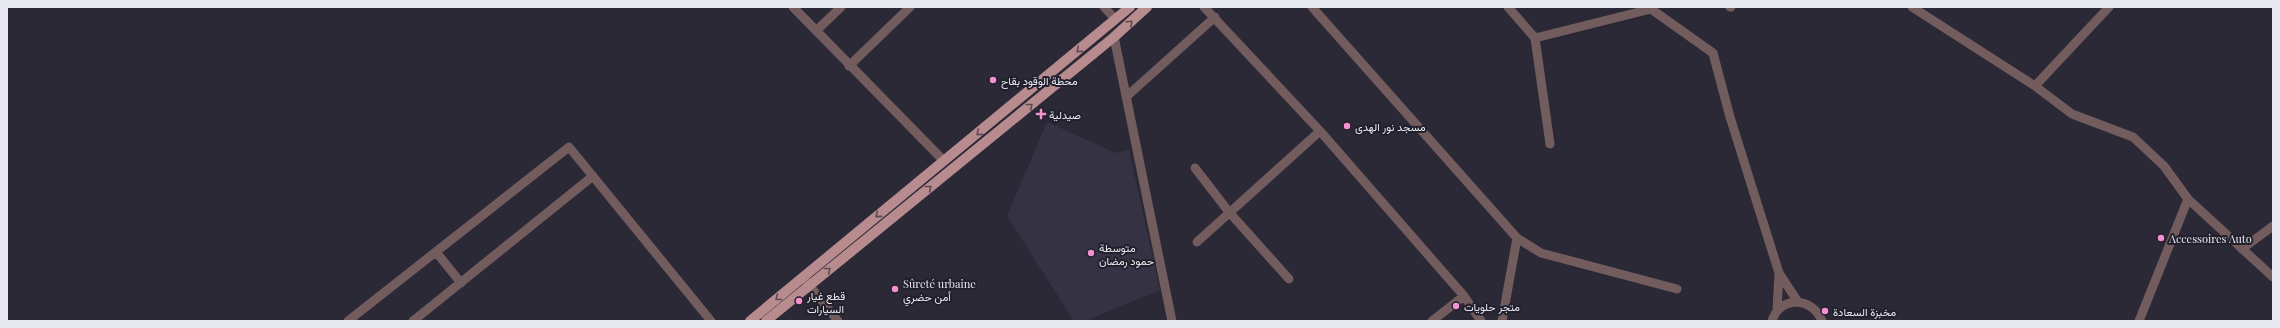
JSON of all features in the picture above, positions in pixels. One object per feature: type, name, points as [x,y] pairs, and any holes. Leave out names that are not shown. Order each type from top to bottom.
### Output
[{"type":"main road","points":[[766,321],[806,281],[944,161],[1130,7]]},
{"type":"main road","points":[[750,321],[806,281],[1114,37],[1147,7]]},
{"type":"street","points":[[793,7],[849,66],[944,161]]},
{"type":"street","points":[[816,31],[841,7]]},
{"type":"street","points":[[849,66],[910,7]]},
{"type":"street","points":[[1104,7],[1115,19]]},
{"type":"street","points":[[1204,7],[1215,17],[1320,131],[1464,296],[1481,321]]},
{"type":"street","points":[[1312,7],[1517,238],[1541,252],[1678,289]]},
{"type":"street","points":[[1508,7],[1534,38],[1550,144]]},
{"type":"street","points":[[2035,86],[2109,7]]},
{"type":"street","points":[[1534,38],[1651,8],[1713,53],[1730,117],[1779,272],[1798,302]]},
{"type":"street","points":[[1918,9],[2035,86],[2072,114],[2133,137],[2164,166],[2188,199],[2273,277]]},
{"type":"street","points":[[1126,97],[1215,17]]},
{"type":"street","points":[[1114,37],[1172,321]]},
{"type":"street","points":[[1197,242],[1320,131]]},
{"type":"street","points":[[348,321],[569,147],[711,321]]},
{"type":"street","points":[[1195,168],[1229,212],[1289,279]]},
{"type":"street","points":[[413,321],[593,176]]},
{"type":"street","points":[[2139,321],[2188,199]]},
{"type":"street","points":[[2242,249],[2273,226]]},
{"type":"street","points":[[1502,321],[1517,238]]},
{"type":"street","points":[[436,252],[461,283]]},
{"type":"street","points":[[1772,321],[1777,310],[1779,272]]},
{"type":"street","points":[[806,281],[838,321]]},
{"type":"street","points":[[1432,321],[1464,296]]},
{"type":"street","points":[[1777,310],[1790,302],[1798,302],[1810,305],[1820,315],[1822,321]]},
{"type":"shaded area","name":"متوسطة حمود رمضان","points":[[1047,122],[1116,153],[1129,150],[1160,290],[1085,321],[1074,321],[1007,216]]},
{"type":"place","name":"محطة الوقود بقاح","points":[[993,80]]},
{"type":"place","name":"صيدلية","points":[[1041,114]]},
{"type":"place","name":"مسجد نور الهدى","points":[[1347,126]]},
{"type":"place","name":"Accessoires Auto","points":[[2161,238]]},
{"type":"place","name":"متوسطة حمود رمضان","points":[[1091,253]]},
{"type":"place","name":"Sûreté urbaine أمن حضري","points":[[895,289]]},
{"type":"place","name":"قطع غيار السيارات","points":[[799,301]]},
{"type":"place","name":"متجر حلويات","points":[[1456,306]]},
{"type":"place","name":"مخبزة السعادة","points":[[1825,311]]}]
